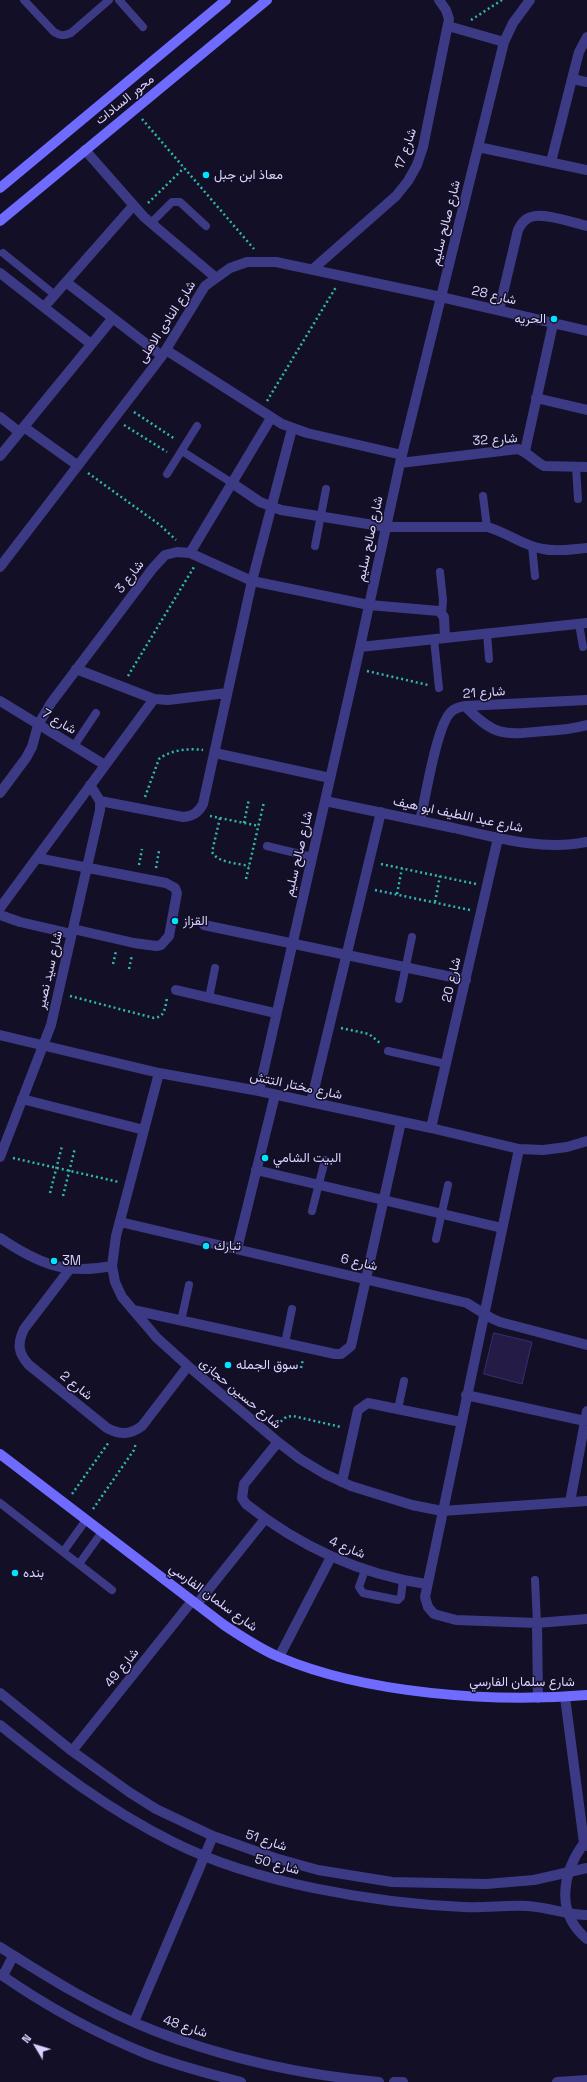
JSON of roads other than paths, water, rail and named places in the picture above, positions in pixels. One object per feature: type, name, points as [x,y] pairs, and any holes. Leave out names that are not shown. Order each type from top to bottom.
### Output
[{"type":"street","name":"محور السادات","points":[[0,188],[226,0]]},
{"type":"street","name":"محور السادات","points":[[0,221],[266,0]]},
{"type":"street","name":"شارع 17","points":[[313,269],[383,208],[408,181],[417,165],[423,147],[453,28],[446,10],[439,0]]},
{"type":"street","name":"شارع صالح سليم","points":[[259,1091],[275,1013],[325,801],[401,459],[504,42],[513,23],[530,0]]},
{"type":"street","points":[[453,28],[504,42]]},
{"type":"street","points":[[552,162],[572,79],[580,52],[587,37]]},
{"type":"street","points":[[572,79],[587,82]]},
{"type":"street","points":[[478,147],[587,170]]},
{"type":"street","points":[[85,150],[136,209],[215,277]]},
{"type":"street","points":[[44,307],[136,209]]},
{"type":"street","points":[[499,310],[518,230],[523,222],[531,216],[541,216],[587,226]]},
{"type":"street","name":"شارع النادى الاهلى","points":[[0,567],[164,353],[205,286],[215,277],[230,268],[241,264],[264,260],[342,275],[441,297]]},
{"type":"street","points":[[0,273],[92,344]]},
{"type":"street","points":[[66,282],[113,318],[164,353],[271,418],[292,429],[401,459]]},
{"type":"street","name":"شارع 28","points":[[441,297],[587,331]]},
{"type":"street","points":[[0,456],[113,318]]},
{"type":"street","points":[[525,451],[553,324]]},
{"type":"street","points":[[536,398],[587,410]]},
{"type":"street","points":[[0,417],[77,465]]},
{"type":"street","points":[[190,552],[271,418]]},
{"type":"street","points":[[90,785],[100,801],[183,817],[191,816],[199,811],[203,804],[252,582],[292,429]]},
{"type":"street","name":"شارع 32","points":[[401,459],[518,449],[525,451],[544,466],[587,467]]},
{"type":"street","points":[[232,483],[271,507],[386,527],[487,527],[499,530],[532,546],[555,550],[587,548]]},
{"type":"street","name":"شارع 3","points":[[0,792],[26,758],[32,747],[38,725],[51,703],[152,568],[165,555],[177,552],[190,552],[252,582],[369,605],[435,610],[442,614]]},
{"type":"street","points":[[442,614],[446,638]]},
{"type":"street","points":[[360,647],[583,624]]},
{"type":"street","points":[[76,669],[154,699],[168,700],[228,693]]},
{"type":"street","points":[[0,908],[154,699]]},
{"type":"street","name":"شارع 21","points":[[420,821],[442,728],[450,712],[458,707],[464,706],[587,700]]},
{"type":"street","name":"شارع 7","points":[[0,701],[105,765]]},
{"type":"street","points":[[464,706],[486,726],[510,734],[575,728],[587,725]]},
{"type":"street","points":[[215,753],[330,778]]},
{"type":"street","name":"شارع سيد نصير","points":[[0,1156],[44,1047],[73,931],[100,810],[100,801]]},
{"type":"street","name":"شارع عبد اللطيف ابو هيف","points":[[325,801],[498,838],[556,845],[587,842]]},
{"type":"street","points":[[311,1102],[381,812]]},
{"type":"street","name":"شارع 20","points":[[431,1128],[498,838]]},
{"type":"street","points":[[0,915],[20,922],[156,946],[161,944],[169,936],[177,893],[171,885],[154,880],[37,858]]},
{"type":"street","points":[[204,925],[466,980]]},
{"type":"street","points":[[176,990],[275,1013]]},
{"type":"street","name":"شارع مختار التتش","points":[[0,1035],[159,1074],[259,1091],[431,1128],[519,1149],[543,1150],[567,1147],[587,1141]]},
{"type":"street","name":"شارع حسين حجازى","points":[[159,1074],[112,1251],[112,1266],[115,1282],[122,1297],[157,1338],[269,1435],[300,1459],[342,1482],[412,1505],[442,1511],[587,1501]]},
{"type":"street","points":[[237,1249],[275,1095]]},
{"type":"street","points":[[22,1099],[144,1130]]},
{"type":"street","points":[[133,1310],[335,1354],[347,1351],[352,1346],[401,1122]]},
{"type":"street","points":[[519,1149],[426,1584],[425,1597],[428,1607],[434,1614],[443,1618],[456,1620],[537,1623],[587,1618]]},
{"type":"street","points":[[256,1170],[502,1228]]},
{"type":"street","name":"شارع 6","points":[[120,1222],[366,1278],[467,1303],[500,1322],[587,1345]]},
{"type":"street","points":[[0,1238],[25,1255],[46,1265],[69,1270],[90,1270],[112,1266]]},
{"type":"street","name":"شارع 2","points":[[69,1270],[24,1329],[19,1338],[19,1348],[22,1358],[29,1365],[107,1428],[116,1433],[125,1434],[134,1432],[142,1426],[188,1366]]},
{"type":"street","points":[[466,1395],[586,1416],[570,1502]]},
{"type":"street","points":[[342,1482],[358,1410],[362,1406],[368,1403],[461,1422]]},
{"type":"street","name":"شارع 4","points":[[278,1442],[244,1484],[242,1491],[246,1504],[286,1534],[331,1557],[365,1570],[403,1580],[426,1584]]},
{"type":"street","name":"شارع سلمان الفارسي","points":[[0,1454],[195,1603],[250,1642],[279,1657],[313,1669],[381,1685],[456,1695],[538,1698],[587,1695]]},
{"type":"street","points":[[195,1603],[265,1519]]},
{"type":"street","points":[[279,1657],[331,1557]]},
{"type":"street","name":"شارع 49","points":[[72,1751],[195,1603]]},
{"type":"street","points":[[537,1623],[538,1698]]},
{"type":"street","name":"شارع 51","points":[[0,1693],[72,1751],[129,1792],[156,1809],[213,1836],[318,1870],[392,1882],[486,1884],[534,1880],[567,1874],[579,1869],[587,1868]]},
{"type":"street","points":[[565,1697],[586,1845],[574,1857],[567,1874],[565,1894],[569,1914],[575,1926],[587,1939]]},
{"type":"street","name":"شارع 50","points":[[0,1725],[58,1772],[115,1810],[175,1843],[205,1856],[268,1876],[318,1889],[355,1895],[389,1900],[464,1907],[540,1907],[569,1914],[587,1915]]},
{"type":"street","points":[[134,2022],[213,1836]]},
{"type":"street","name":"شارع 48","points":[[0,1947],[68,1989],[134,2022],[191,2043],[262,2062],[340,2077],[379,2082]]},
{"type":"street","points":[[14,1956],[2,1975],[61,2013],[123,2044],[174,2063],[241,2082]]},
{"type":"street","points":[[557,2082],[587,2080]]},
{"type":"street","points":[[394,2082],[403,2082]]},
{"type":"lane","points":[[24,0],[54,32],[66,36],[72,33],[109,0]]},
{"type":"lane","points":[[119,0],[143,27]]},
{"type":"lane","points":[[151,223],[172,202],[176,201],[180,202],[206,226]]},
{"type":"lane","points":[[3,253],[55,295]]},
{"type":"lane","points":[[167,474],[197,426]]},
{"type":"lane","points":[[183,448],[232,483]]},
{"type":"lane","points":[[576,467],[578,499]]},
{"type":"lane","points":[[315,546],[326,489]]},
{"type":"lane","points":[[483,496],[487,527]]},
{"type":"lane","points":[[532,546],[535,576]]},
{"type":"lane","points":[[440,572],[443,600],[442,614]]},
{"type":"lane","points":[[583,624],[583,647]]},
{"type":"lane","points":[[487,633],[489,659]]},
{"type":"lane","points":[[434,639],[439,688]]},
{"type":"lane","points":[[74,746],[96,713]]},
{"type":"lane","points":[[267,846],[312,856]]},
{"type":"lane","points":[[399,999],[412,937]]},
{"type":"lane","points":[[209,998],[216,968]]},
{"type":"lane","points":[[388,1051],[446,1064]]},
{"type":"lane","points":[[312,1211],[325,1160]]},
{"type":"lane","points":[[436,1239],[448,1186]]},
{"type":"lane","points":[[182,1321],[189,1285]]},
{"type":"lane","points":[[284,1343],[292,1309]]},
{"type":"lane","points":[[398,1409],[404,1381]]},
{"type":"lane","points":[[0,1503],[112,1590]]},
{"type":"lane","points":[[63,1552],[86,1520]]},
{"type":"lane","points":[[78,1564],[102,1532]]},
{"type":"lane","points":[[365,1570],[359,1586],[363,1594],[398,1600],[401,1597],[403,1580]]},
{"type":"lane","points":[[535,1580],[537,1623]]},
{"type":"place","name":"معاذ ابن جبل","points":[[206,175]]},
{"type":"place","name":"الحريه","points":[[554,319]]},
{"type":"place","name":"القزاز","points":[[175,921]]},
{"type":"place","name":"البيت الشامي","points":[[265,1158]]},
{"type":"place","name":"تبارك","points":[[206,1246]]},
{"type":"place","name":"3M","points":[[54,1261]]},
{"type":"place","name":"سوق الجمله","points":[[228,1365]]},
{"type":"place","name":"بنده","points":[[15,1573]]}]
